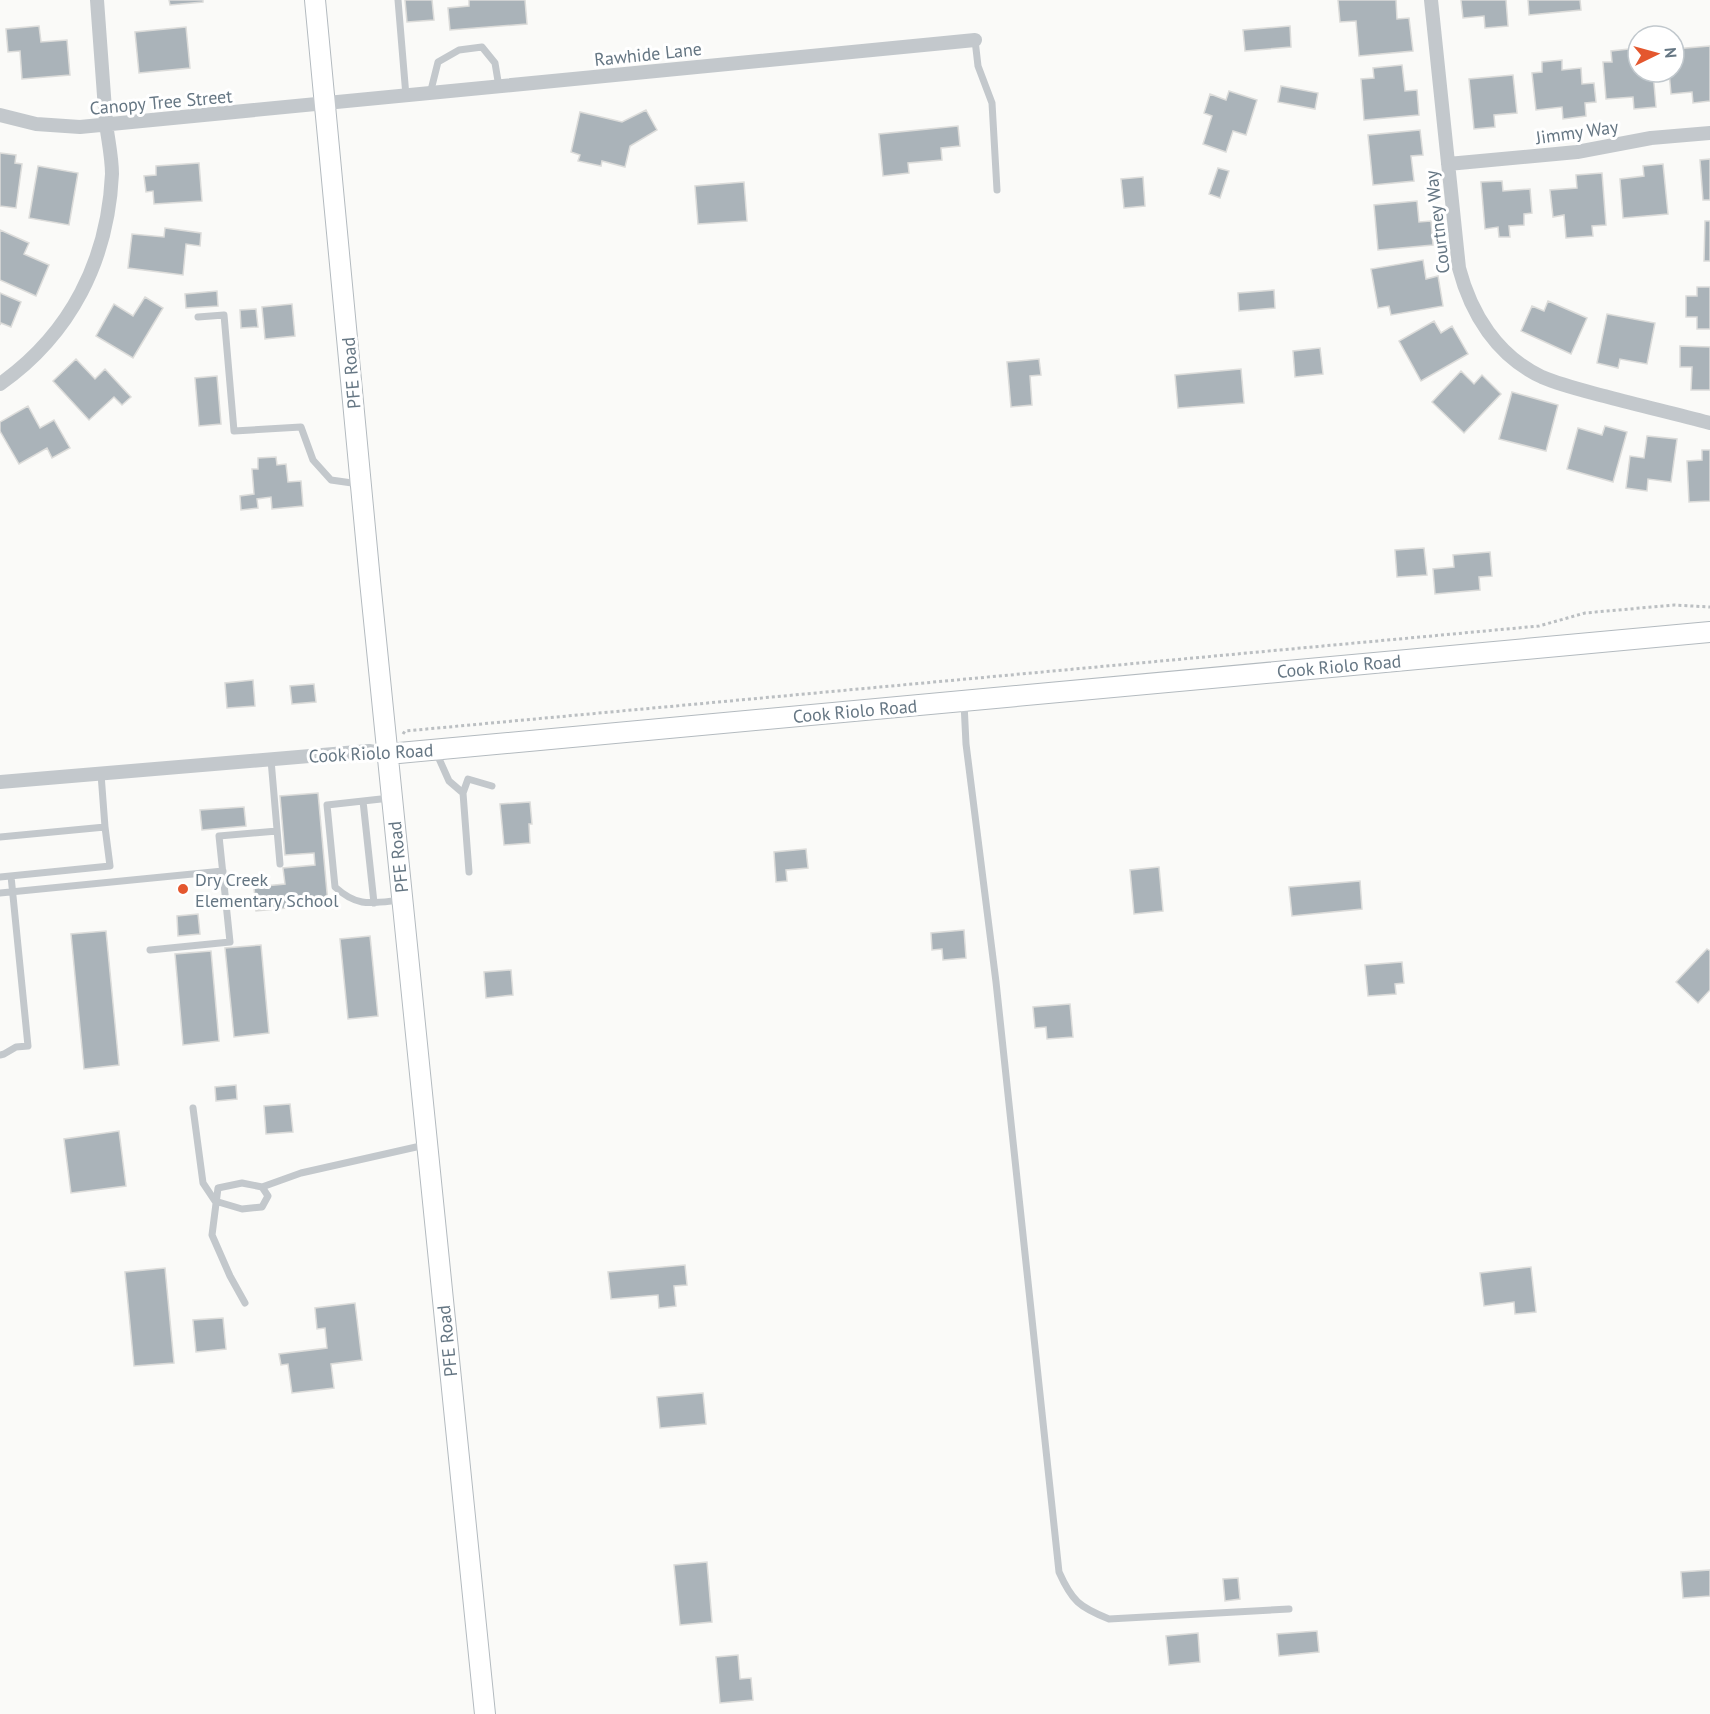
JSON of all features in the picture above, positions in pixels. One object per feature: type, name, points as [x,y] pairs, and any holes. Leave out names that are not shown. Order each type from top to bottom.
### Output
[{"type":"main road","name":"PFE Road","points":[[315,0],[484,1714]]},
{"type":"main road","name":"Cook Riolo Road","points":[[388,754],[1710,632]]},
{"type":"street","points":[[0,384],[16,373],[50,338],[75,305],[93,271],[107,219],[112,172],[106,125],[97,0]]},
{"type":"street","name":"Courtney Way","points":[[1431,0],[1459,268],[1473,309],[1486,331],[1522,365],[1542,377],[1710,423]]},
{"type":"street","name":"Rawhide Lane","points":[[325,104],[975,40]]},
{"type":"street","name":"Canopy Tree Street","points":[[0,115],[36,124],[80,127],[325,104]]},
{"type":"street","name":"Jimmy Way","points":[[1448,164],[1577,152],[1651,138],[1710,134]]},
{"type":"street","name":"Cook Riolo Road","points":[[0,782],[369,751],[388,754]]},
{"type":"lane","points":[[398,0],[406,96]]},
{"type":"lane","points":[[975,40],[978,66],[992,103],[997,190]]},
{"type":"lane","points":[[430,93],[438,62],[459,50],[482,47],[495,63],[499,87]]},
{"type":"lane","points":[[198,317],[224,315],[234,430],[300,427],[313,460],[331,480],[362,485]]},
{"type":"lane","points":[[964,701],[966,744],[999,1006],[1059,1572],[1068,1591],[1084,1609],[1109,1619],[1289,1609]]},
{"type":"lane","points":[[435,750],[449,781],[463,793]]},
{"type":"lane","points":[[271,760],[280,864]]},
{"type":"lane","points":[[0,877],[110,866],[101,774]]},
{"type":"lane","points":[[469,872],[463,793],[468,779],[492,786]]},
{"type":"lane","points":[[392,797],[327,805],[335,887],[348,899],[374,903],[402,900]]},
{"type":"lane","points":[[363,801],[374,903]]},
{"type":"lane","points":[[0,837],[105,827]]},
{"type":"lane","points":[[150,950],[231,942],[219,836],[277,831]]},
{"type":"lane","points":[[0,893],[223,871]]},
{"type":"lane","points":[[0,1055],[16,1047],[28,1046],[11,876]]},
{"type":"lane","points":[[193,1108],[203,1183],[215,1201],[242,1209],[262,1206],[268,1196],[262,1187]]},
{"type":"lane","points":[[245,1303],[212,1235],[218,1188],[242,1183],[262,1187],[301,1173],[428,1145]]},
{"type":"path","points":[[388,754],[405,731],[1539,626],[1585,613],[1674,605],[1710,607]]},
{"type":"building","points":[[169,0],[203,0],[203,2],[170,5]]},
{"type":"building","points":[[405,0],[432,0],[434,20],[407,22]]},
{"type":"building","points":[[469,0],[525,0],[527,24],[450,30],[448,8],[469,6]]},
{"type":"building","points":[[1338,0],[1396,0],[1397,19],[1409,18],[1413,51],[1359,56],[1356,21],[1340,22]]},
{"type":"building","points":[[1461,0],[1506,0],[1508,26],[1485,28],[1484,16],[1463,18]]},
{"type":"building","points":[[1528,0],[1580,0],[1581,10],[1529,15]]},
{"type":"building","points":[[39,26],[41,42],[67,40],[70,75],[22,79],[20,51],[8,52],[6,29]]},
{"type":"building","points":[[1290,26],[1291,47],[1245,51],[1243,30]]},
{"type":"building","points":[[186,27],[190,68],[139,73],[135,32]]},
{"type":"building","points":[[1710,46],[1710,101],[1693,103],[1692,92],[1671,94],[1670,84],[1686,84],[1686,48]]},
{"type":"building","points":[[1626,49],[1626,84],[1654,84],[1656,107],[1634,109],[1633,97],[1606,99],[1603,62],[1612,62],[1611,51]]},
{"type":"building","points":[[1562,60],[1562,70],[1581,68],[1582,84],[1594,83],[1596,102],[1585,103],[1586,116],[1563,119],[1562,107],[1536,110],[1532,73],[1542,72],[1542,62]]},
{"type":"building","points":[[1402,65],[1405,91],[1417,90],[1419,115],[1364,120],[1361,79],[1374,78],[1373,68]]},
{"type":"building","points":[[1513,75],[1517,113],[1494,115],[1495,127],[1474,129],[1469,79]]},
{"type":"building","points":[[1281,86],[1318,93],[1315,109],[1278,102]]},
{"type":"building","points":[[1229,91],[1257,100],[1246,135],[1233,131],[1226,152],[1203,144],[1212,116],[1204,113],[1210,94],[1226,100]]},
{"type":"building","points":[[646,110],[657,130],[630,146],[625,167],[602,161],[601,166],[578,161],[580,155],[571,152],[580,112],[622,122]]},
{"type":"building","points":[[958,126],[960,146],[941,148],[942,160],[908,163],[909,173],[883,176],[879,134]]},
{"type":"building","points":[[1420,130],[1423,155],[1411,156],[1414,181],[1373,185],[1368,135]]},
{"type":"building","points":[[0,153],[16,155],[15,163],[22,164],[16,208],[0,206]]},
{"type":"building","points":[[1710,159],[1710,200],[1703,200],[1700,160]]},
{"type":"building","points":[[199,163],[202,201],[154,204],[153,191],[146,192],[144,176],[156,175],[156,166]]},
{"type":"building","points":[[1663,164],[1668,214],[1623,218],[1620,179],[1644,176],[1643,166]]},
{"type":"building","points":[[38,166],[78,173],[69,225],[29,218]]},
{"type":"building","points":[[1218,168],[1229,171],[1220,198],[1209,194]]},
{"type":"building","points":[[1602,173],[1606,225],[1592,226],[1593,236],[1566,238],[1564,215],[1553,217],[1550,190],[1577,188],[1576,175]]},
{"type":"building","points":[[1143,177],[1145,206],[1124,208],[1121,179]]},
{"type":"building","points":[[1502,181],[1503,191],[1530,189],[1532,213],[1524,214],[1524,225],[1509,226],[1510,237],[1499,237],[1498,227],[1485,229],[1481,182]]},
{"type":"building","points":[[744,182],[747,221],[698,224],[695,186]]},
{"type":"building","points":[[1417,201],[1419,222],[1431,221],[1433,245],[1378,250],[1374,205]]},
{"type":"building","points":[[1705,221],[1710,221],[1710,261],[1704,261]]},
{"type":"building","points":[[165,228],[201,233],[200,246],[186,244],[183,275],[128,268],[132,234],[164,237]]},
{"type":"building","points":[[0,230],[29,243],[24,254],[49,265],[36,296],[0,280]]},
{"type":"building","points":[[1423,260],[1426,279],[1438,276],[1443,306],[1391,315],[1389,306],[1378,308],[1371,269]]},
{"type":"building","points":[[1697,287],[1710,287],[1710,329],[1697,329],[1697,317],[1686,317],[1686,296],[1697,296]]},
{"type":"building","points":[[1274,290],[1275,308],[1239,311],[1238,293]]},
{"type":"building","points":[[217,291],[218,306],[186,308],[185,294]]},
{"type":"building","points":[[0,293],[21,302],[11,327],[1,323],[0,325]]},
{"type":"building","points":[[145,297],[163,308],[133,358],[96,336],[114,304],[133,316]]},
{"type":"building","points":[[1548,301],[1587,318],[1571,354],[1521,331],[1532,306],[1544,311]]},
{"type":"building","points":[[292,304],[295,336],[265,339],[262,307]]},
{"type":"building","points":[[256,309],[258,327],[241,328],[240,310]]},
{"type":"building","points":[[1607,314],[1655,323],[1647,364],[1620,359],[1618,368],[1597,363]]},
{"type":"building","points":[[1434,321],[1441,333],[1452,326],[1468,354],[1421,381],[1399,341]]},
{"type":"building","points":[[1680,346],[1710,347],[1710,390],[1691,390],[1692,367],[1680,367]]},
{"type":"building","points":[[1320,348],[1323,374],[1295,377],[1293,351]]},
{"type":"building","points":[[76,359],[95,379],[105,369],[131,397],[122,405],[114,397],[89,420],[53,381]]},
{"type":"building","points":[[1039,359],[1041,375],[1030,376],[1032,405],[1011,407],[1007,362]]},
{"type":"building","points":[[1241,369],[1244,403],[1178,408],[1175,375]]},
{"type":"building","points":[[1461,371],[1474,384],[1482,375],[1501,394],[1464,433],[1432,402]]},
{"type":"building","points":[[217,376],[221,424],[199,426],[195,378]]},
{"type":"building","points":[[1512,392],[1558,405],[1546,451],[1499,439]]},
{"type":"building","points":[[28,406],[40,428],[54,420],[70,448],[52,458],[47,448],[19,464],[0,431],[0,422]]},
{"type":"building","points":[[1605,426],[1627,432],[1613,482],[1567,469],[1578,428],[1602,435]]},
{"type":"building","points":[[1647,436],[1677,439],[1671,482],[1648,479],[1647,491],[1626,488],[1630,456],[1644,458]]},
{"type":"building","points":[[1702,450],[1710,450],[1710,501],[1689,502],[1687,461],[1702,460]]},
{"type":"building","points":[[276,457],[277,465],[286,464],[288,482],[301,481],[303,506],[272,509],[271,497],[257,499],[258,508],[241,510],[240,496],[254,494],[252,469],[258,469],[258,458]]},
{"type":"building","points":[[1424,548],[1427,575],[1397,577],[1395,550]]},
{"type":"building","points":[[1490,552],[1492,576],[1479,577],[1480,590],[1435,594],[1433,569],[1454,567],[1453,555]]},
{"type":"building","points":[[253,680],[255,706],[227,708],[225,683]]},
{"type":"building","points":[[314,684],[316,702],[292,704],[290,686]]},
{"type":"building","points":[[318,793],[328,904],[256,911],[254,887],[285,884],[283,868],[315,865],[314,853],[285,855],[280,796]]},
{"type":"building","points":[[530,802],[532,824],[529,824],[530,843],[504,845],[500,804]]},
{"type":"building","points":[[244,807],[246,826],[202,830],[200,810]]},
{"type":"building","points":[[806,849],[808,868],[786,870],[787,881],[776,882],[774,852]]},
{"type":"building","points":[[1159,867],[1163,911],[1134,914],[1130,870]]},
{"type":"building","points":[[1360,881],[1362,909],[1292,916],[1289,887]]},
{"type":"building","points":[[198,914],[200,934],[178,936],[177,916]]},
{"type":"building","points":[[964,930],[966,958],[943,960],[942,949],[932,950],[931,933]]},
{"type":"building","points":[[106,931],[119,1065],[84,1069],[71,934]]},
{"type":"building","points":[[370,936],[378,1016],[348,1019],[340,939]]},
{"type":"building","points":[[261,945],[269,1033],[234,1037],[225,948]]},
{"type":"building","points":[[1707,949],[1710,951],[1710,990],[1698,1003],[1676,982]]},
{"type":"building","points":[[211,951],[219,1041],[183,1045],[175,954]]},
{"type":"building","points":[[1402,962],[1404,983],[1395,984],[1396,994],[1368,996],[1365,965]]},
{"type":"building","points":[[511,970],[513,995],[486,998],[484,972]]},
{"type":"building","points":[[1070,1004],[1073,1037],[1047,1039],[1046,1027],[1035,1028],[1033,1007]]},
{"type":"building","points":[[236,1085],[237,1099],[216,1101],[215,1087]]},
{"type":"building","points":[[290,1104],[293,1132],[266,1134],[264,1106]]},
{"type":"building","points":[[119,1131],[126,1186],[71,1193],[64,1139]]},
{"type":"building","points":[[685,1265],[687,1285],[674,1286],[676,1306],[659,1308],[658,1295],[611,1299],[608,1272]]},
{"type":"building","points":[[1531,1267],[1536,1312],[1515,1314],[1514,1302],[1484,1306],[1480,1273]]},
{"type":"building","points":[[165,1268],[174,1363],[134,1366],[125,1272]]},
{"type":"building","points":[[355,1303],[362,1360],[331,1364],[334,1388],[292,1393],[288,1364],[281,1365],[279,1354],[327,1348],[325,1328],[317,1329],[315,1308]]},
{"type":"building","points":[[223,1318],[226,1349],[196,1352],[193,1320]]},
{"type":"building","points":[[703,1393],[706,1424],[660,1428],[657,1397]]},
{"type":"building","points":[[707,1562],[712,1622],[680,1625],[674,1565]]},
{"type":"building","points":[[1710,1570],[1710,1596],[1683,1598],[1681,1572]]},
{"type":"building","points":[[1238,1578],[1240,1599],[1225,1601],[1223,1579]]},
{"type":"building","points":[[1317,1631],[1319,1652],[1279,1656],[1277,1634]]},
{"type":"building","points":[[1198,1633],[1200,1662],[1169,1665],[1166,1636]]},
{"type":"building","points":[[738,1655],[740,1679],[751,1678],[753,1700],[720,1703],[716,1657]]},
{"type":"place","name":"Dry Creek Elementary School","points":[[183,889]]}]
